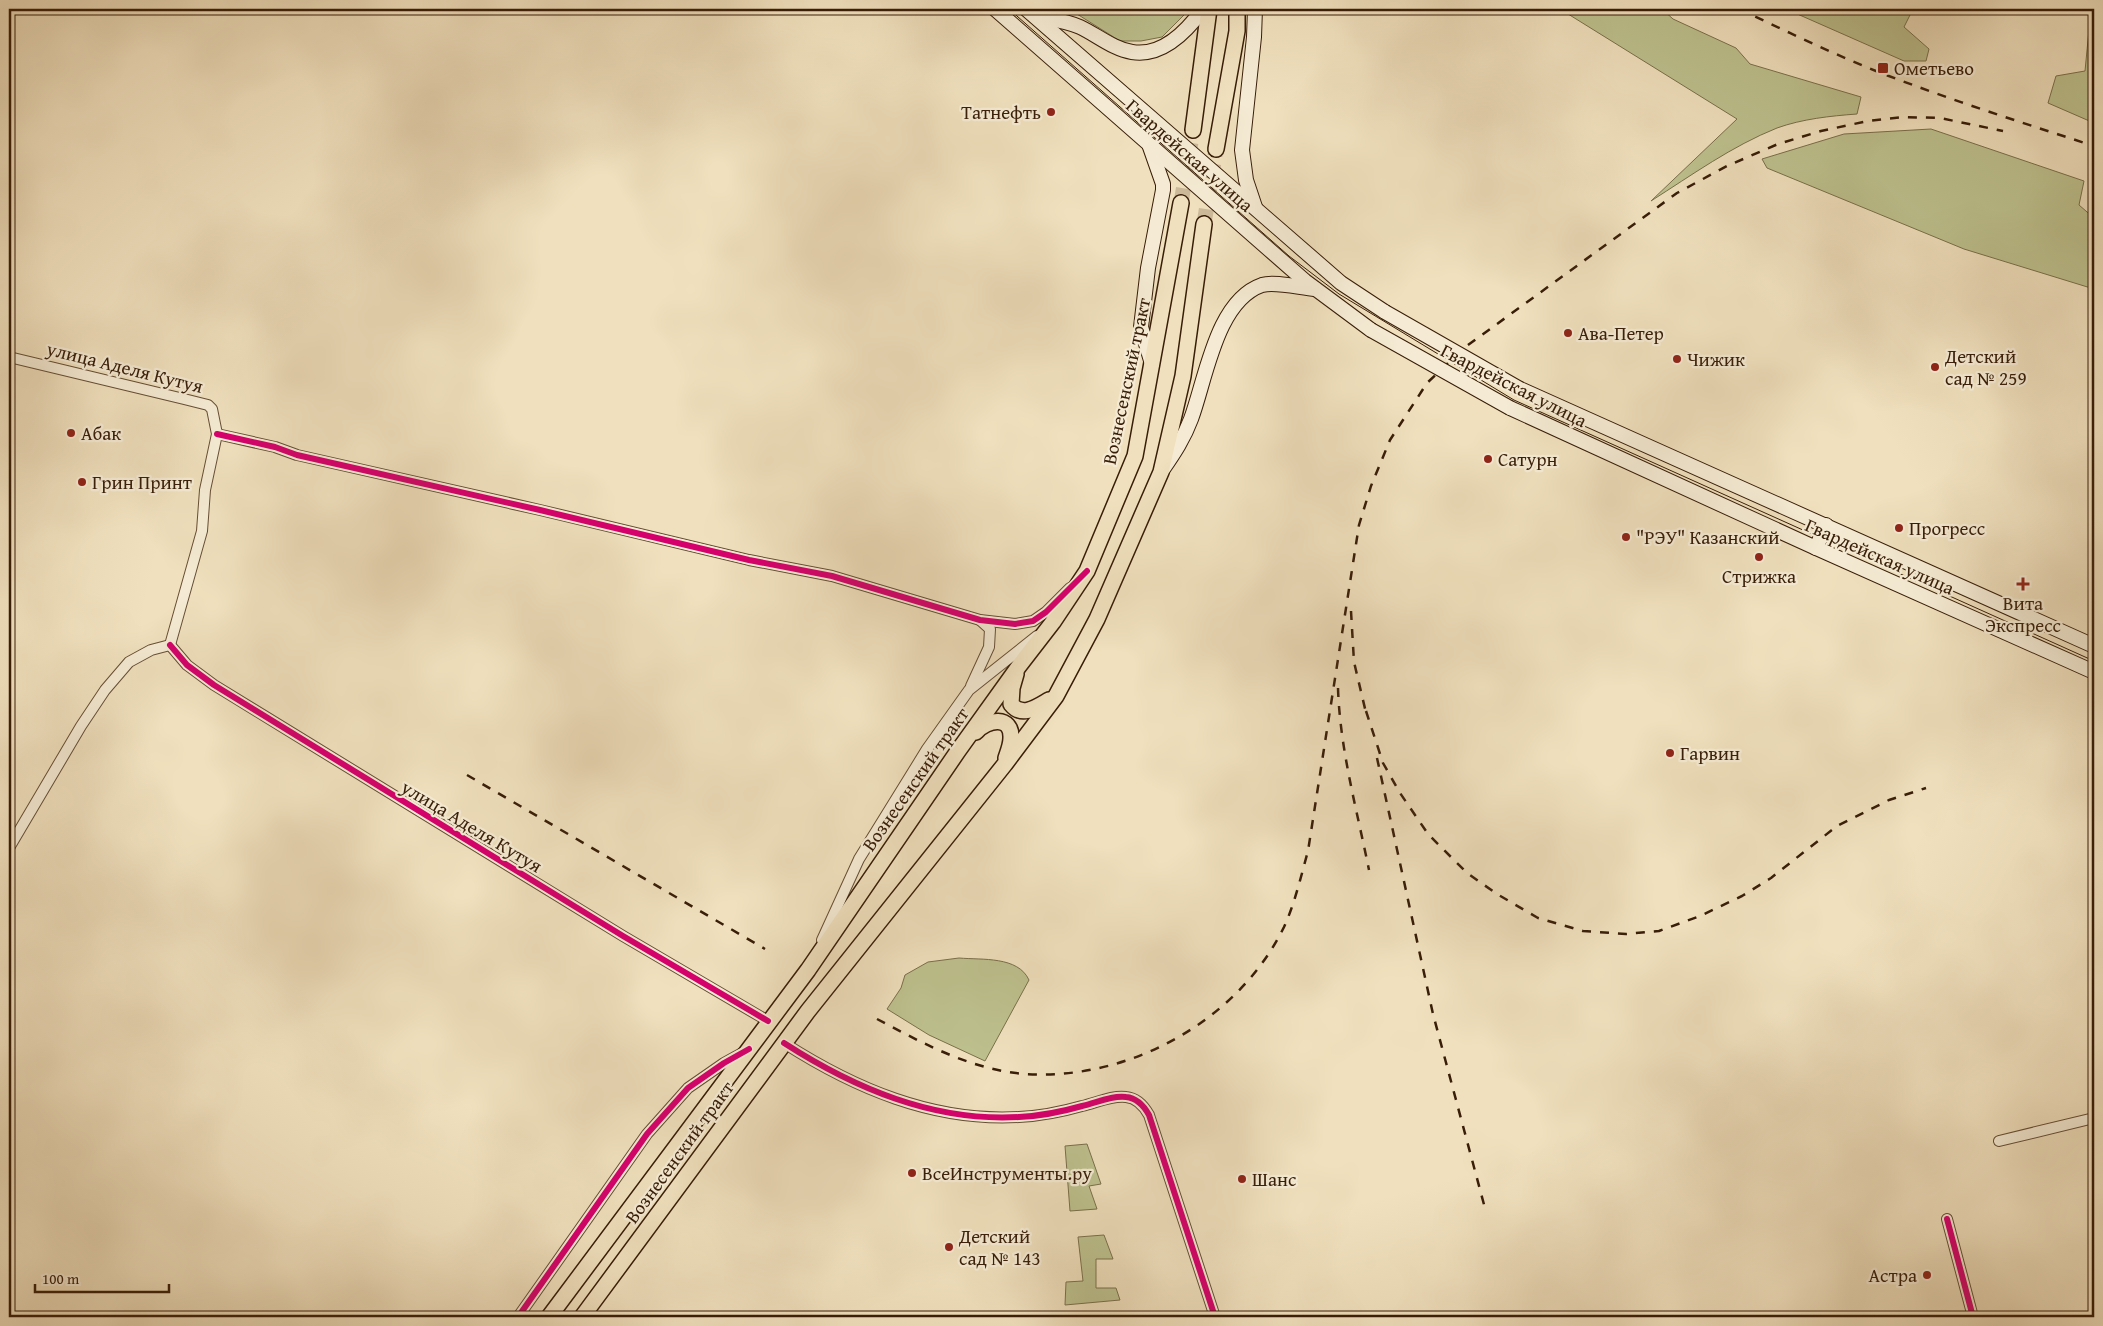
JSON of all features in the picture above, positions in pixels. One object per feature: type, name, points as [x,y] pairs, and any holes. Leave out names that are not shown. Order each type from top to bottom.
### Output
[{"type":"main road","name":"Гвардейская улица","points":[[995,9],[1317,290],[1371,330],[1510,408],[1816,548],[2094,672]]},
{"type":"main road","points":[[1030,12],[1078,26],[1113,46],[1132,52],[1150,51],[1168,44],[1180,36],[1204,9]]},
{"type":"main road","points":[[1193,130],[1209,9]]},
{"type":"main road","points":[[1216,149],[1237,32],[1237,9]]},
{"type":"main road","points":[[1255,9],[1254,37],[1242,150],[1246,180],[1255,208]]},
{"type":"main road","name":"Гвардейская улица","points":[[1030,12],[1340,283],[1385,312],[1520,389],[2094,646]]},
{"type":"main road","points":[[1150,146],[1163,184],[1148,268],[1141,327],[1152,364]]},
{"type":"main road","name":"Вознесенский тракт","points":[[549,1317],[768,1021],[808,970],[958,751],[1053,622],[1087,571],[1135,456],[1181,203]]},
{"type":"main road","name":"Вознесенский тракт","points":[[582,1317],[784,1043],[1005,764],[1056,696],[1098,619],[1161,472],[1183,376],[1204,224]]},
{"type":"main road","points":[[1161,472],[1182,440],[1192,418],[1208,362],[1229,313],[1240,298],[1264,284],[1317,290]]},
{"type":"main road","points":[[1816,548],[1826,525]]},
{"type":"main road","points":[[1019,666],[1012,688],[1011,704],[1014,708],[1022,712],[1034,709],[1056,696]]},
{"type":"main road","points":[[958,751],[981,726],[1001,721],[1006,724],[1011,737],[1005,764]]},
{"type":"street","name":"улица Аделя Кутуя","points":[[9,357],[208,405],[212,408],[217,434],[205,490],[202,531],[170,645],[187,665],[214,685],[623,936],[768,1021]]},
{"type":"street","points":[[217,434],[274,446],[297,455],[741,558],[832,576],[980,620],[1015,624],[1033,621],[1046,612],[1087,571]]},
{"type":"street","points":[[808,970],[859,858],[927,749],[970,690],[989,647],[990,629],[980,620]]},
{"type":"street","points":[[970,690],[1053,622]]},
{"type":"street","points":[[9,848],[80,726],[105,690],[129,662],[151,650],[170,645]]},
{"type":"street","points":[[784,1043],[820,1066],[874,1091],[912,1105],[942,1112],[986,1117],[1020,1117],[1066,1110],[1115,1097],[1124,1096],[1139,1102],[1149,1115],[1215,1317]]},
{"type":"street","points":[[518,1317],[647,1134],[688,1088],[724,1063],[749,1049]]},
{"type":"street","points":[[2000,1141],[2094,1118]]},
{"type":"street","points":[[1947,1219],[1973,1317]]},
{"type":"green space","points":[[1069,9],[1190,9],[1162,37],[1141,41],[1120,41]]},
{"type":"green space","points":[[1560,9],[1662,9],[1673,19],[1736,48],[1750,64],[1861,97],[1857,114],[1796,122],[1760,135],[1728,152],[1651,201],[1737,119]]},
{"type":"green space","points":[[1786,9],[1913,9],[1904,27],[1929,49],[1926,61],[1904,61]]},
{"type":"green space","points":[[2091,9],[2094,9],[2094,123],[2048,103],[2056,76],[2085,71]]},
{"type":"green space","points":[[1931,129],[2084,181],[2079,205],[2094,218],[2094,289],[1964,249],[1767,168],[1762,159],[1844,134]]},
{"type":"green space","points":[[959,958],[1008,963],[1024,972],[1029,980],[985,1061],[929,1035],[887,1009],[901,988],[905,975],[928,962]]},
{"type":"green space","points":[[1087,1144],[1101,1184],[1089,1186],[1097,1209],[1070,1211],[1065,1146]]},
{"type":"green space","points":[[1104,1235],[1113,1259],[1096,1259],[1096,1288],[1116,1288],[1120,1300],[1065,1305],[1066,1282],[1083,1281],[1078,1237]]},
{"type":"tunnel","points":[[1181,203],[1193,130]]},
{"type":"tunnel","points":[[1204,224],[1216,149]]},
{"type":"tram line","points":[[1009,9],[1289,256],[1339,294],[1514,400],[2094,661]]},
{"type":"railway","points":[[1739,9],[1881,73],[1960,102],[2094,146]]},
{"type":"railway","points":[[877,1019],[949,1054],[986,1067],[1005,1072],[1025,1074],[1064,1074],[1103,1067],[1141,1055],[1176,1038],[1209,1017],[1239,991],[1264,961],[1284,927],[1298,889],[1308,851],[1359,525],[1371,486],[1390,440],[1427,383],[1464,348],[1677,193],[1727,166],[1778,144],[1821,131],[1868,121],[1903,117],[1940,118],[2003,131]]},
{"type":"railway","points":[[1351,611],[1354,662],[1367,717]]},
{"type":"railway","points":[[1338,688],[1342,734],[1369,870]]},
{"type":"railway","points":[[1366,711],[1383,763],[1400,793],[1428,834],[1467,873],[1497,894],[1538,918],[1583,931],[1626,934],[1659,931],[1700,916],[1742,896],[1771,878],[1837,826],[1889,800],[1926,788]]},
{"type":"railway","points":[[1377,758],[1433,1014],[1486,1212]]},
{"type":"railway","points":[[467,775],[765,949]]},
{"type":"cycle path","points":[[217,434],[275,447],[297,455],[749,560],[832,576],[980,620],[1015,624],[1033,621],[1046,612],[1087,571]]},
{"type":"cycle path","points":[[170,645],[187,665],[214,685],[623,936],[768,1021]]},
{"type":"cycle path","points":[[784,1043],[866,1088],[925,1108],[956,1114],[987,1117],[1019,1117],[1058,1112],[1115,1097],[1126,1097],[1137,1101],[1149,1115],[1215,1317]]},
{"type":"cycle path","points":[[518,1317],[647,1134],[688,1088],[724,1063],[749,1049]]},
{"type":"cycle path","points":[[1947,1219],[1973,1317]]},
{"type":"place","name":"Ометьево","points":[[1883,68]]},
{"type":"place","name":"Татнефть","points":[[1051,112]]},
{"type":"place","name":"Ава-Петер","points":[[1568,333]]},
{"type":"place","name":"Чижик","points":[[1677,359]]},
{"type":"place","name":"Детский сад № 259","points":[[1935,367]]},
{"type":"place","name":"Абак","points":[[71,433]]},
{"type":"place","name":"Сатурн","points":[[1488,459]]},
{"type":"place","name":"Грин Принт","points":[[82,482]]},
{"type":"place","name":"Прогресс","points":[[1899,528]]},
{"type":"place","name":"\"РЭУ\" Казанский","points":[[1626,537]]},
{"type":"place","name":"Стрижка","points":[[1759,557]]},
{"type":"place","name":"Вита Экспресс","points":[[2023,584]]},
{"type":"place","name":"Гарвин","points":[[1670,753]]},
{"type":"place","name":"ВсеИнструменты.ру","points":[[912,1173]]},
{"type":"place","name":"Шанс","points":[[1242,1179]]},
{"type":"place","name":"Детский сад № 143","points":[[949,1247]]},
{"type":"place","name":"Астра","points":[[1927,1275]]}]
